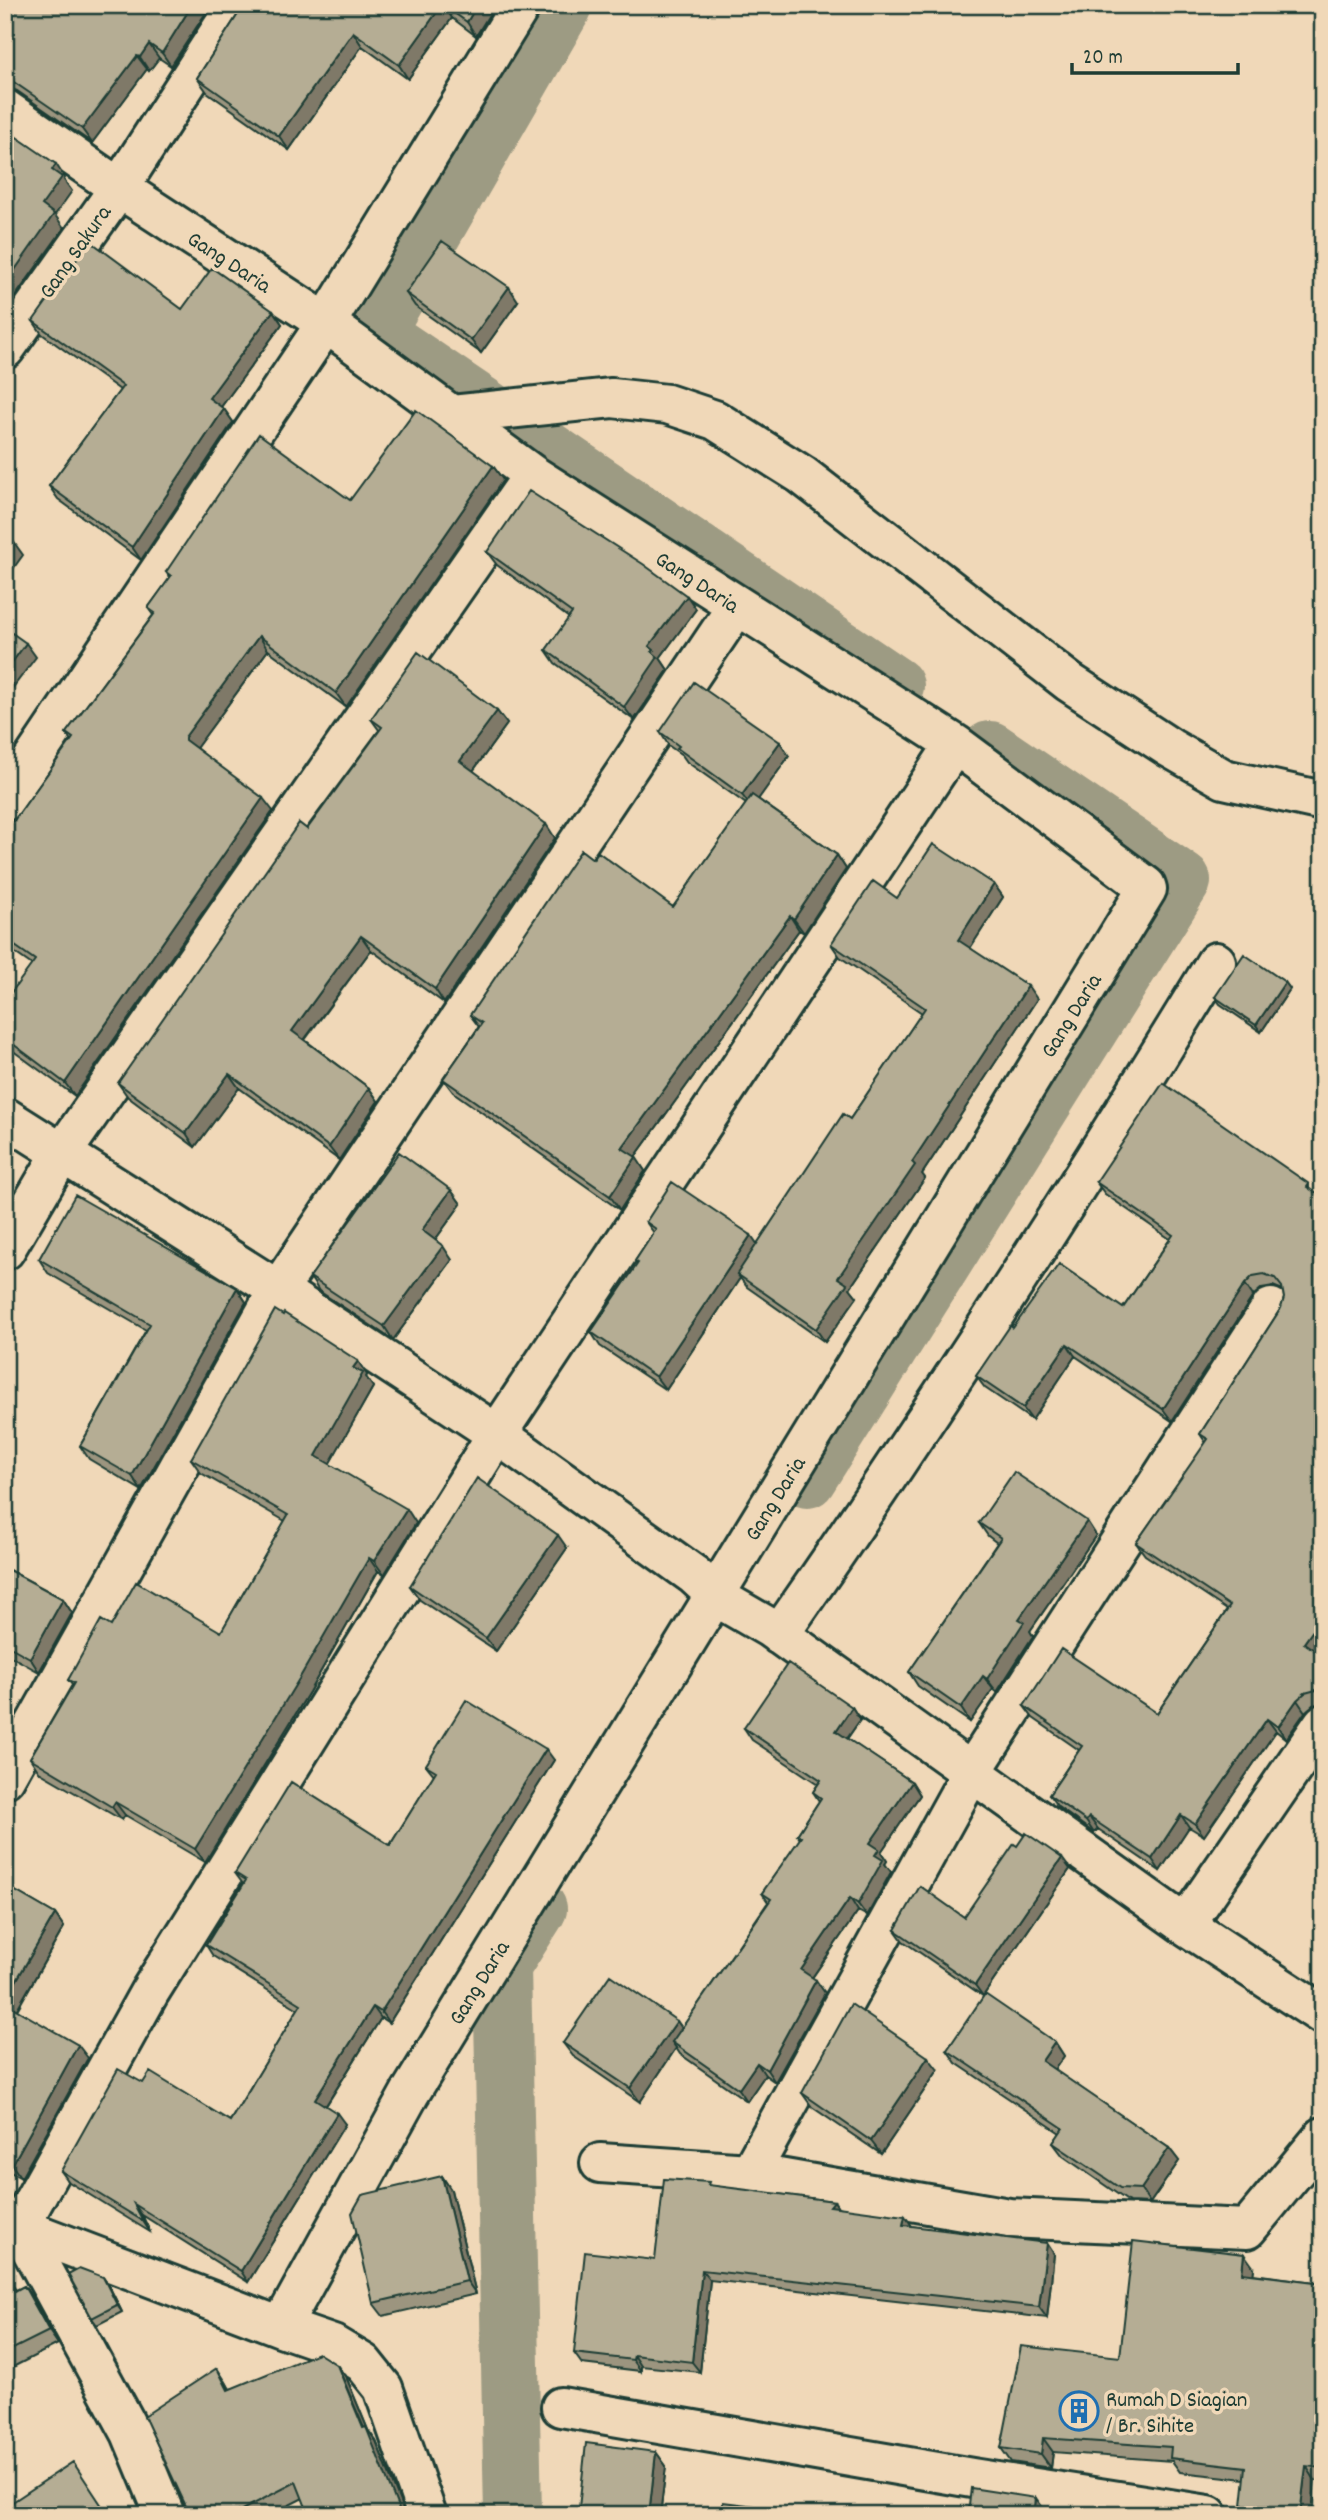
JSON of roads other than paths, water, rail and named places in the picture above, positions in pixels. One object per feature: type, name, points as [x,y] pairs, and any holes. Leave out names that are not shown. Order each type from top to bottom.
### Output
[{"type":"street","name":"Gang Sakura","points":[[5,349],[119,188],[237,5]]},
{"type":"street","points":[[5,801],[326,323],[521,5]]},
{"type":"street","name":"Gang Daria","points":[[5,108],[119,188],[466,414],[533,475],[955,744],[1147,889],[717,1597],[410,2092],[281,2328]]},
{"type":"street","points":[[466,414],[612,398],[667,404],[715,420],[802,475],[1069,682],[1170,748],[1224,779],[1323,801]]},
{"type":"street","points":[[5,1250],[62,1153],[533,475]]},
{"type":"street","points":[[5,1778],[278,1290],[737,606]]},
{"type":"street","points":[[12,2222],[149,1993],[497,1434],[955,744]]},
{"type":"street","points":[[774,1632],[864,1512],[1130,1105],[1216,962]]},
{"type":"street","points":[[5,1117],[278,1290],[497,1434],[694,1575],[717,1597],[774,1632],[1185,1925],[1323,2015]]},
{"type":"street","points":[[750,2173],[971,1773],[1271,1308]]},
{"type":"street","points":[[1185,1925],[1323,1724]]},
{"type":"street","points":[[600,2163],[750,2173],[1009,2218],[1247,2229],[1323,2137]]},
{"type":"street","points":[[12,2222],[281,2328],[333,2345],[363,2363],[383,2388],[427,2515]]},
{"type":"street","points":[[12,2222],[131,2433],[165,2515]]},
{"type":"street","points":[[561,2407],[958,2476],[1208,2515]]},
{"type":"waterway","points":[[564,5],[375,333],[895,686]]},
{"type":"waterway","points":[[807,1479],[1182,881],[990,750]]},
{"type":"waterway","points":[[513,2515],[502,1966],[538,1909]]},
{"type":"place","name":"Rumah D Siagian / Br. Sihite","points":[[1079,2411]]}]
